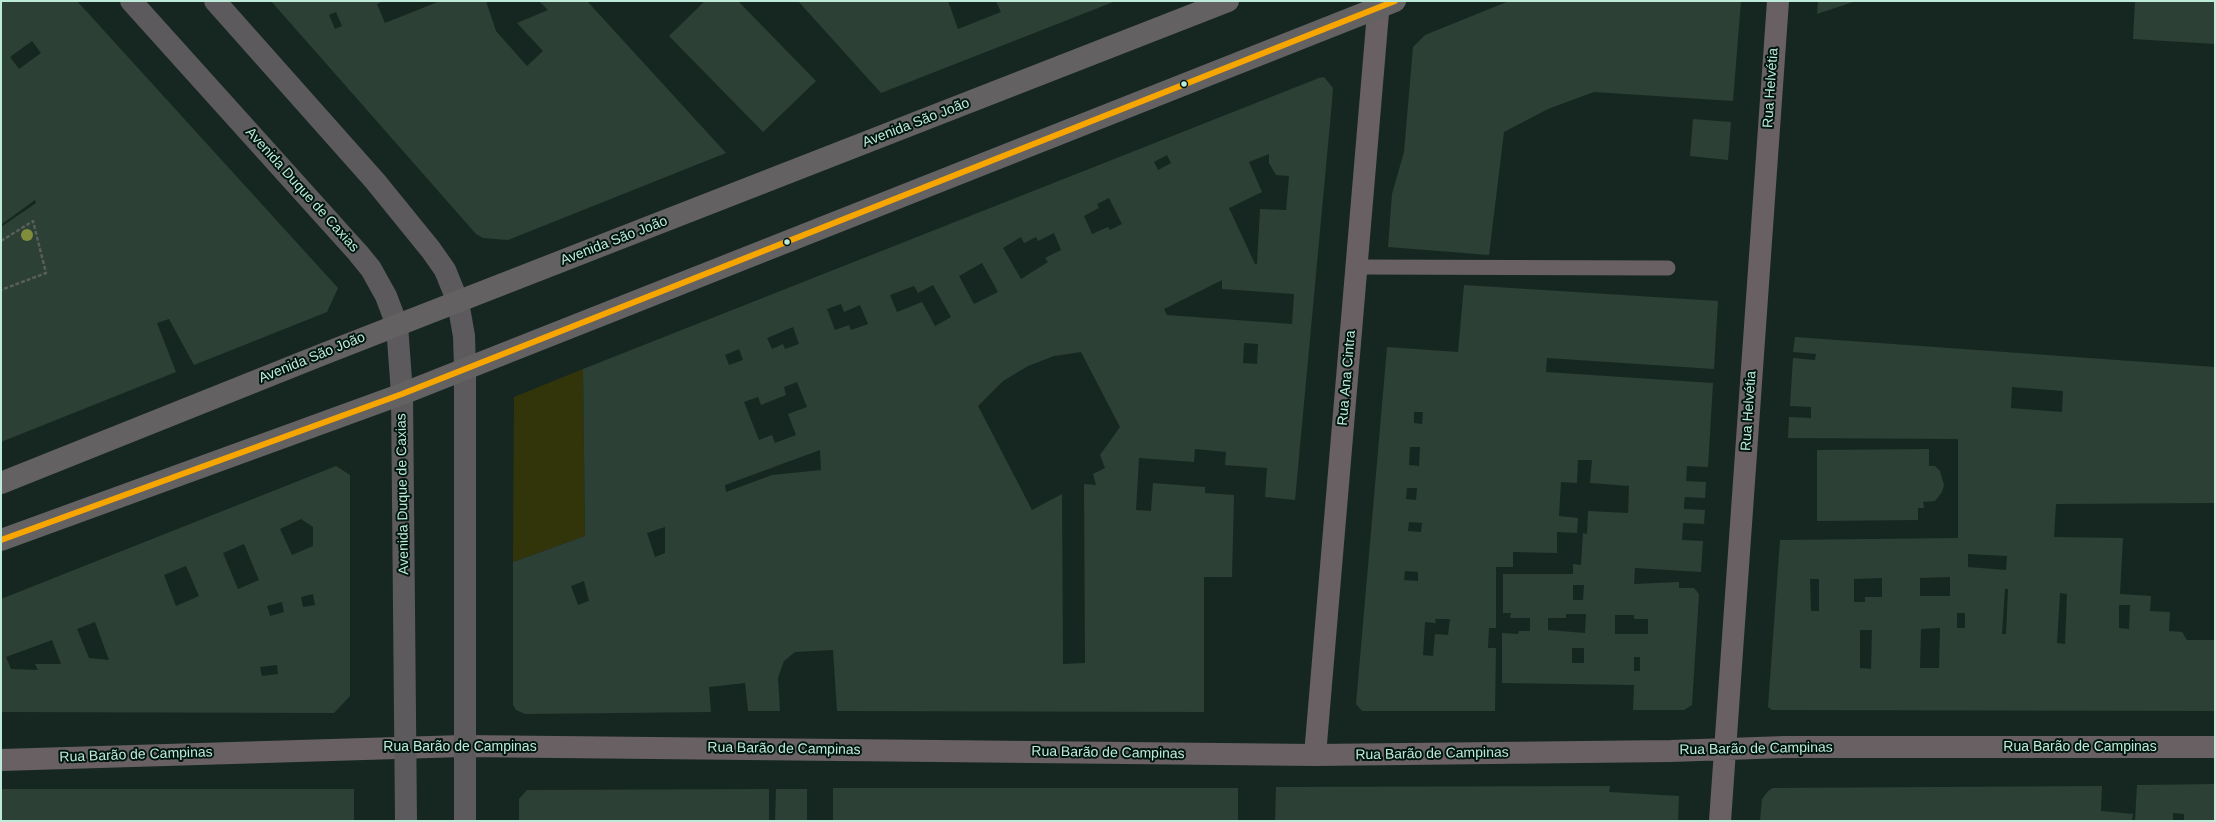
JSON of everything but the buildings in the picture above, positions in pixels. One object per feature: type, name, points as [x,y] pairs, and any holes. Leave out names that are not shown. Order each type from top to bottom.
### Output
[{"type":"main road","name":"Avenida Duque de Caxias","points":[[131,1],[358,253],[378,283],[397,325],[402,394],[406,821]]},
{"type":"main road","points":[[215,1],[375,181],[431,250],[445,270],[458,302],[464,336],[465,368],[464,821]]},
{"type":"main road","name":"Avenida São João","points":[[1,483],[397,325],[1228,1]]},
{"type":"main road","points":[[1,540],[402,394],[1384,3]]},
{"type":"street","name":"Rua Helvétia","points":[[1720,821],[1778,1]]},
{"type":"street","name":"Rua Ana Cintra","points":[[1315,755],[1356,267],[1384,3]]},
{"type":"street","name":"Rua Barão de Campinas","points":[[1,760],[463,746],[1315,755],[1726,749],[2215,747]]},
{"type":"lane","points":[[1356,267],[1668,268]]},
{"type":"path","points":[[1,241],[33,221],[46,273],[1,290]]},
{"type":"green space","points":[[583,369],[585,536],[513,562],[514,397]]},
{"type":"transit line","points":[[1,540],[402,394],[1395,1]]}]
